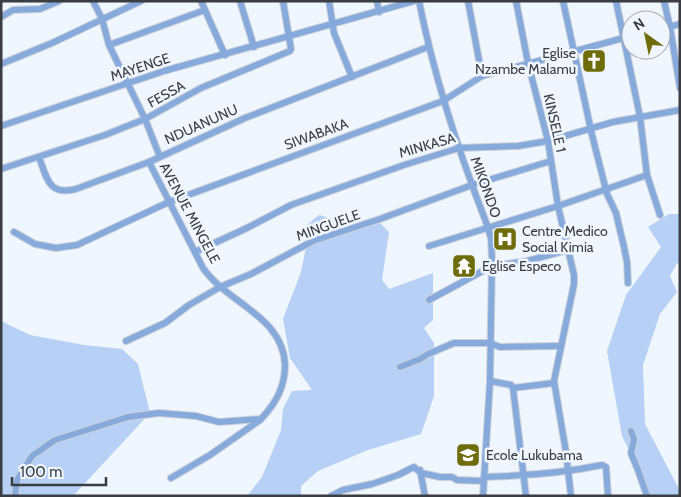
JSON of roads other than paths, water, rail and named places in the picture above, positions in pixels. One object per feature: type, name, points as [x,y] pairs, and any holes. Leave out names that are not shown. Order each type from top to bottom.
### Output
[{"type":"street","points":[[1,17],[13,10],[40,9],[59,1]]},
{"type":"street","points":[[93,1],[102,19],[110,45],[145,119],[160,157]]},
{"type":"street","points":[[1,64],[52,43],[141,1]]},
{"type":"street","points":[[201,1],[225,55]]},
{"type":"street","points":[[240,1],[254,47]]},
{"type":"street","points":[[282,1],[288,38]]},
{"type":"street","points":[[329,1],[334,33],[352,77]]},
{"type":"street","points":[[377,1],[379,12]]},
{"type":"street","name":"MAYENGE","points":[[1,126],[164,71],[288,38],[414,1]]},
{"type":"street","name":"MIKONDO","points":[[419,1],[428,47],[443,101],[491,238],[490,381],[483,496]]},
{"type":"street","points":[[468,1],[482,76]]},
{"type":"street","name":"KINSELE 1","points":[[516,1],[528,63],[548,140],[558,206],[574,275],[574,284],[554,383],[571,496]]},
{"type":"street","points":[[563,1],[590,128],[606,190],[616,213],[624,247],[628,283]]},
{"type":"street","points":[[616,1],[621,17]]},
{"type":"street","points":[[110,45],[205,10]]},
{"type":"street","points":[[671,33],[680,88]]},
{"type":"street","name":"FESSA","points":[[39,157],[145,119],[201,88],[290,52],[288,38]]},
{"type":"street","name":"SIWABAKA","points":[[14,232],[35,244],[56,248],[77,245],[169,202],[443,101],[482,76],[621,38]]},
{"type":"street","name":"NDUANUNU","points":[[39,157],[50,184],[59,191],[65,192],[149,162],[245,118],[428,47]]},
{"type":"street","points":[[631,60],[647,175],[660,215]]},
{"type":"street","name":"MINKASA","points":[[196,252],[291,205],[404,165],[459,148],[518,146],[590,128],[680,110]]},
{"type":"street","points":[[1,170],[39,157]]},
{"type":"street","name":"MINGUELE","points":[[126,341],[165,323],[189,305],[313,241],[380,219],[472,185],[551,161]]},
{"type":"street","name":"AVENUE MINGELE","points":[[149,162],[207,273],[220,288],[272,329],[280,341],[284,355],[285,372],[283,384],[273,406],[261,419]]},
{"type":"street","points":[[429,246],[558,206],[647,175]]},
{"type":"street","points":[[429,300],[492,266],[527,262],[568,250]]},
{"type":"street","points":[[400,367],[454,343],[490,343],[500,347],[560,346]]},
{"type":"street","points":[[490,381],[514,388],[554,383]]},
{"type":"street","points":[[514,388],[526,496]]},
{"type":"street","points":[[15,496],[17,480],[32,456],[56,440],[128,416],[158,413],[196,416],[219,422],[261,419]]},
{"type":"street","points":[[171,478],[210,455],[261,419]]},
{"type":"street","points":[[630,431],[634,439],[631,453],[647,496]]},
{"type":"street","points":[[331,496],[343,490],[372,484],[414,467],[440,477],[452,477],[457,480],[568,472],[602,466],[606,467],[608,496]]},
{"type":"street","points":[[420,470],[425,496]]},
{"type":"place","name":"Eglise Nzambe Malamu","points":[[594,61]]},
{"type":"place","name":"Centre Medico Social Kimia","points":[[505,239]]},
{"type":"place","name":"Eglise Especo","points":[[464,266]]},
{"type":"place","name":"Ecole Lukubama","points":[[468,455]]}]
